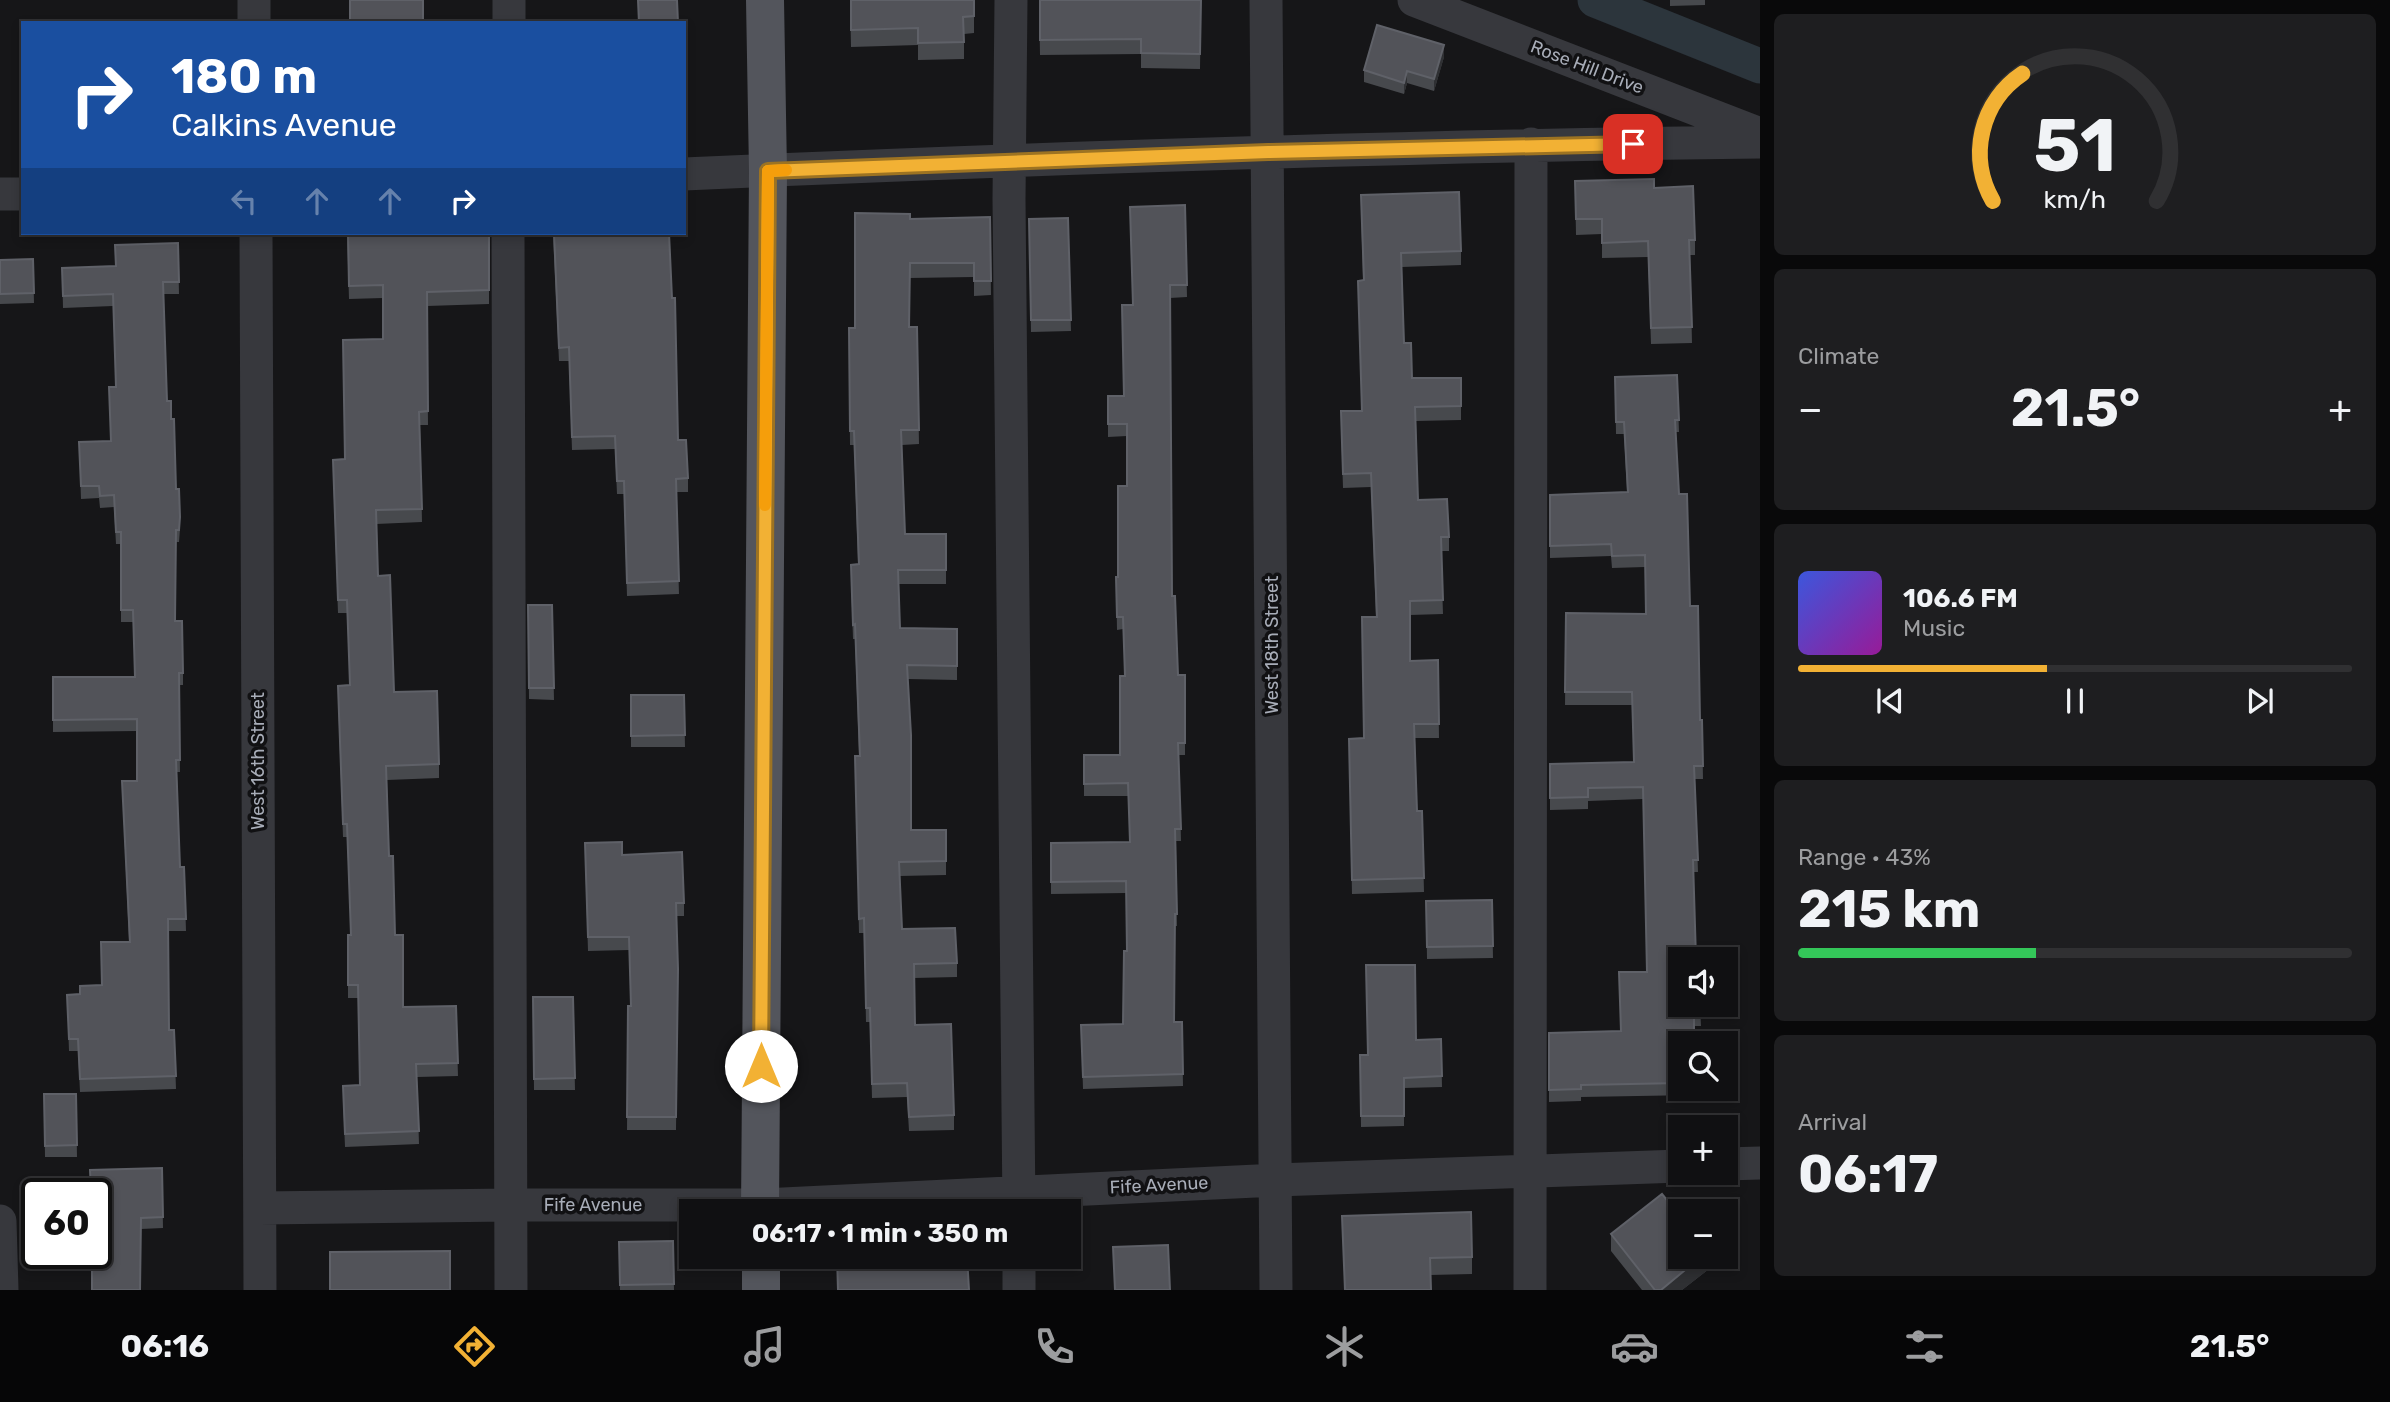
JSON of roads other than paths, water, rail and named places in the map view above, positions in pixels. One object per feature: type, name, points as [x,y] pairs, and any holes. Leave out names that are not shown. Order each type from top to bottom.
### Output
[{"type":"main road","points":[[760,1199],[768,171],[765,0]]},
{"type":"main road","points":[[761,1269],[761,1290]]},
{"type":"street","points":[[254,0],[254,21]]},
{"type":"street","points":[[509,0],[509,21]]},
{"type":"street","points":[[1011,0],[1009,162],[1019,1199]]},
{"type":"street","name":"West 18th Street","points":[[1266,0],[1276,1290]]},
{"type":"street","name":"Rose Hill Drive","points":[[1414,0],[1760,134]]},
{"type":"street","points":[[686,174],[1531,144],[1760,142]]},
{"type":"street","points":[[1530,1290],[1531,144]]},
{"type":"street","points":[[0,194],[21,194]]},
{"type":"street","name":"West 16th Street","points":[[256,235],[260,1290]]},
{"type":"street","points":[[508,235],[511,1290]]},
{"type":"street","points":[[1738,1164],[1760,1163]]},
{"type":"street","name":"Fife Avenue","points":[[1054,1199],[1276,1180],[1668,1166]]},
{"type":"street","name":"Fife Avenue","points":[[260,1208],[510,1205],[679,1207]]},
{"type":"street","points":[[0,1221],[2,1290]]},
{"type":"street","points":[[1019,1269],[1019,1290]]},
{"type":"waterway","points":[[1595,0],[1760,66]]}]
